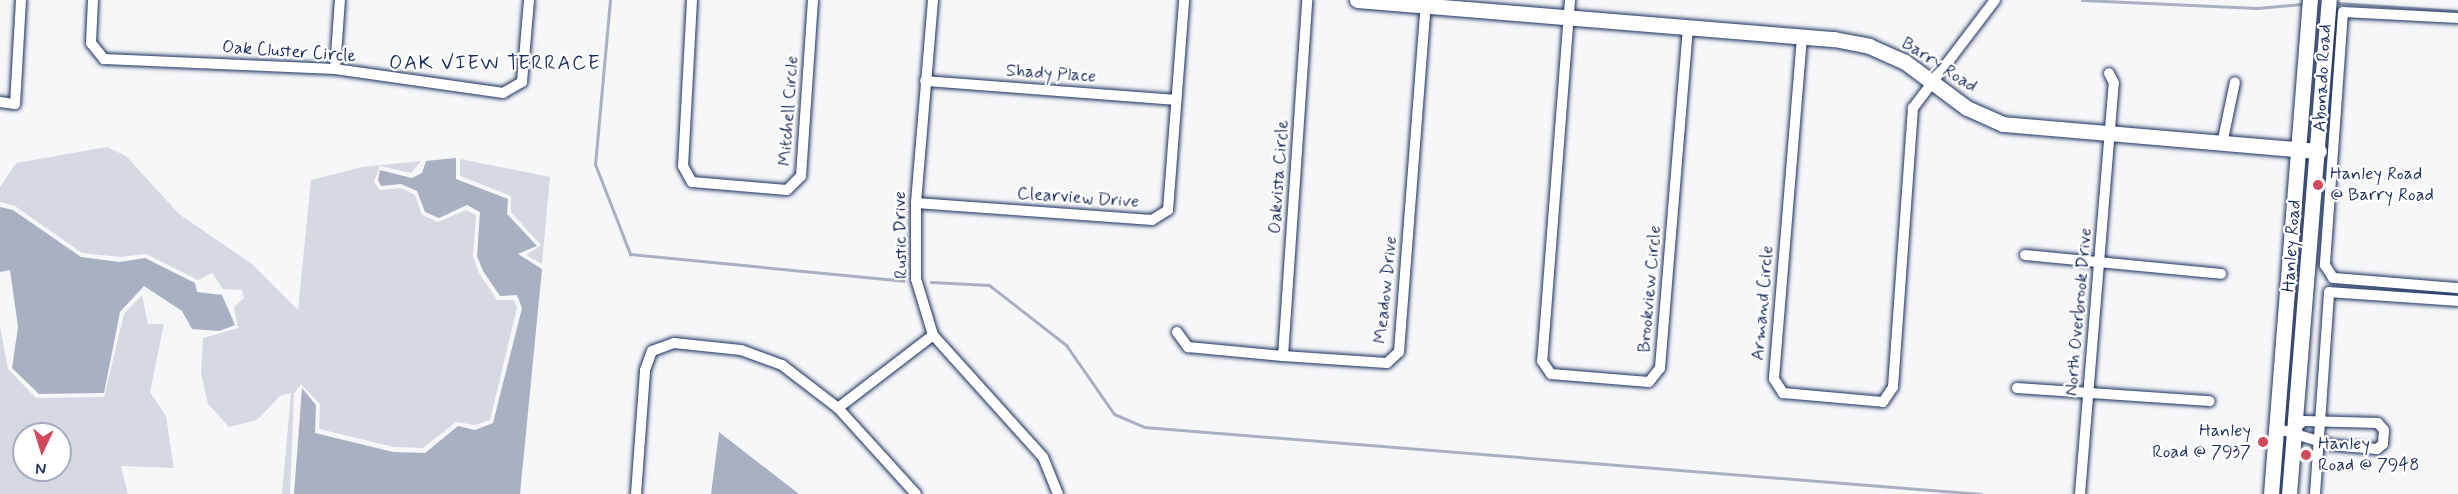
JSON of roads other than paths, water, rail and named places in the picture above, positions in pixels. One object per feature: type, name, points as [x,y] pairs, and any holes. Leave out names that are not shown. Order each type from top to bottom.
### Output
[{"type":"street","points":[[0,102],[15,104],[21,0]]},
{"type":"street","name":"Oak Cluster Circle","points":[[93,0],[91,43],[104,59],[335,69],[503,93],[522,82],[529,0]]},
{"type":"street","points":[[335,69],[340,0]]},
{"type":"street","name":"Mitchell Circle","points":[[692,0],[683,165],[692,182],[787,190],[801,176],[813,0]]},
{"type":"street","name":"Rustic Drive","points":[[933,0],[916,203],[916,279],[933,334],[1043,457],[1058,494]]},
{"type":"street","name":"Clearview Drive","points":[[916,203],[1152,220],[1168,210],[1175,100],[1185,0]]},
{"type":"street","name":"Oakvista Circle","points":[[1283,356],[1308,0]]},
{"type":"street","name":"Barry Road","points":[[1357,0],[1426,3],[1569,18],[1688,26],[1869,46],[1905,62],[1934,85],[2003,124],[2319,151]]},
{"type":"street","points":[[1569,18],[1570,0]]},
{"type":"street","points":[[1934,85],[1995,0]]},
{"type":"street","name":"Hanley Road","points":[[2271,494],[2310,0]]},
{"type":"street","name":"Hanley Road","points":[[2289,494],[2319,151],[2329,0]]},
{"type":"street","name":"Meadow Drive","points":[[1177,332],[1188,347],[1283,356],[1387,363],[1399,352],[1426,3]]},
{"type":"street","name":"Abonado Road","points":[[2458,18],[2343,12],[2336,152],[2325,265],[2333,278],[2458,288]]},
{"type":"street","name":"Brookview Circle","points":[[1569,18],[1542,361],[1551,374],[1649,382],[1660,368],[1688,26]]},
{"type":"street","name":"Armand Circle","points":[[1802,37],[1773,379],[1783,393],[1883,402],[1893,387],[1913,108],[1934,85]]},
{"type":"street","name":"North Overbrook Drive","points":[[2080,494],[2115,83],[2109,73]]},
{"type":"street","name":"Shady Place","points":[[925,81],[1175,100]]},
{"type":"street","points":[[2222,144],[2235,82]]},
{"type":"street","name":"Abonado Road","points":[[2319,151],[2336,152]]},
{"type":"street","points":[[2025,255],[2221,274]]},
{"type":"street","points":[[2315,494],[2329,292],[2458,301]]},
{"type":"street","points":[[838,408],[933,334]]},
{"type":"street","points":[[636,494],[645,370],[652,351],[674,343],[741,350],[782,365],[838,408],[916,494]]},
{"type":"street","points":[[2017,388],[2210,401]]},
{"type":"street","points":[[2276,428],[2294,429],[2318,443],[2377,449],[2383,444],[2384,430],[2378,423],[2304,421],[2294,429]]},
{"type":"water","points":[[456,158],[456,179],[508,199],[507,214],[537,246],[518,254],[542,269],[520,494],[294,494],[302,388],[316,405],[315,433],[393,452],[425,453],[458,426],[475,430],[493,423],[522,308],[517,295],[500,296],[483,271],[477,256],[480,212],[467,205],[439,218],[425,212],[417,191],[401,184],[381,186],[378,180],[380,170],[412,178],[422,173],[426,161]]},
{"type":"water","points":[[0,207],[13,210],[81,257],[120,262],[145,258],[195,283],[197,292],[222,295],[235,325],[219,331],[192,329],[182,311],[144,286],[120,312],[104,393],[39,394],[12,368],[18,327],[10,270],[0,272]]},
{"type":"water","points":[[719,432],[799,494],[711,494]]},
{"type":"waterway","points":[[610,0],[595,164],[630,254],[904,281]]},
{"type":"waterway","points":[[2082,0],[2257,8],[2302,4]]},
{"type":"waterway","points":[[2338,3],[2458,11]]},
{"type":"waterway","points":[[931,282],[989,285],[1066,345],[1114,414],[1144,427],[1981,494]]},
{"type":"place","name":"Hanley Road @ Barry Road","points":[[2318,185]]},
{"type":"place","name":"Hanley Road @ 7937","points":[[2263,442]]},
{"type":"place","name":"Hanley Road @ 7948","points":[[2306,455]]},
{"type":"district","name":"OAK VIEW TERRACE","points":[[495,63]]}]
